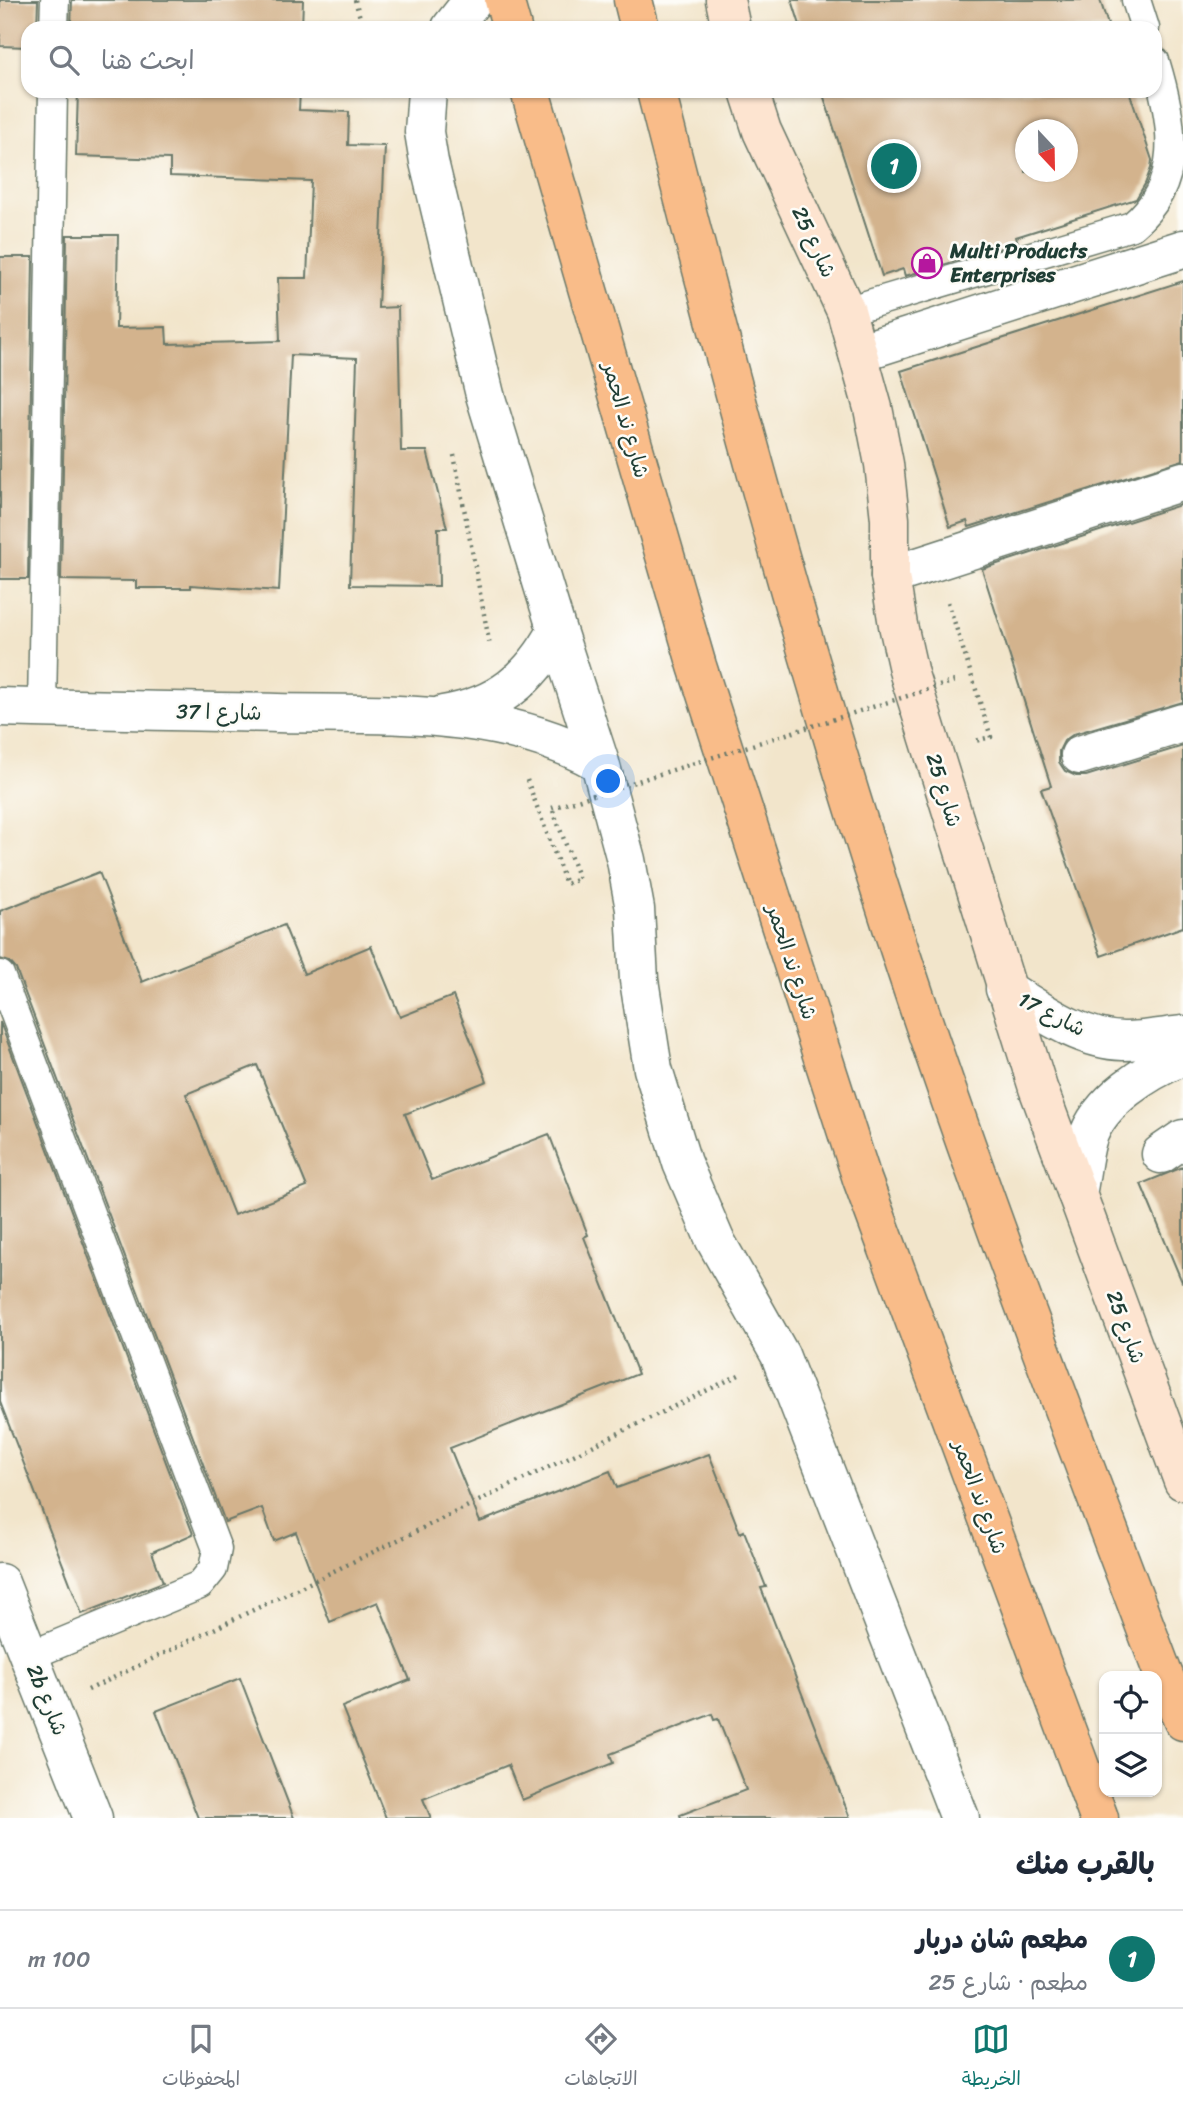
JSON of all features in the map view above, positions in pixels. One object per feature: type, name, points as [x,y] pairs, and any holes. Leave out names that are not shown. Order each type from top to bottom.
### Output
[{"type":"main road","points":[[504,0],[510,21]]},
{"type":"main road","points":[[633,0],[638,21]]},
{"type":"main road","name":"شارع ند الحمر","points":[[532,98],[697,666],[862,1180],[1099,1818]]},
{"type":"main road","points":[[658,98],[718,333],[808,659],[884,904],[972,1167],[1183,1721]]},
{"type":"street","points":[[456,21],[473,0]]},
{"type":"street","points":[[725,0],[730,21]]},
{"type":"street","points":[[426,98],[424,132],[432,175],[485,395],[600,763],[626,860],[633,897],[639,980],[653,1069],[682,1163],[715,1240],[780,1355],[960,1818]]},
{"type":"street","name":"شارع 25","points":[[751,98],[762,131],[846,311],[873,408],[884,464],[890,519],[890,576],[909,674],[1038,1088],[1183,1481]]},
{"type":"street","points":[[858,353],[1183,249]]},
{"type":"street","points":[[890,576],[1183,481]]},
{"type":"street","name":"شارع ا 37","points":[[437,716],[462,712],[509,691],[544,654],[557,631]]},
{"type":"street","name":"شارع ا 37","points":[[0,707],[437,716],[548,738],[575,748],[600,763]]},
{"type":"street","points":[[1080,755],[1183,723]]},
{"type":"street","name":"شارع 17","points":[[1005,989],[1085,1034],[1122,1041],[1183,1035]]},
{"type":"street","points":[[1077,1194],[1088,1138],[1103,1113],[1123,1091],[1146,1073],[1183,1056]]},
{"type":"street","name":"2b شارع","points":[[0,1583],[93,1818]]},
{"type":"lane","points":[[54,21],[55,0]]},
{"type":"lane","points":[[1136,0],[1143,21]]},
{"type":"lane","points":[[846,311],[1132,226],[1152,215],[1167,199],[1177,180],[1182,159],[1162,84]]},
{"type":"lane","points":[[42,708],[53,98]]},
{"type":"lane","points":[[0,975],[217,1549],[213,1570],[200,1585],[29,1656]]},
{"type":"path","points":[[355,0],[361,21]]},
{"type":"path","points":[[935,562],[991,737],[975,742],[971,730]]},
{"type":"path","points":[[551,842],[566,884],[579,879],[552,808],[955,681],[959,693]]},
{"type":"path","points":[[50,1708],[780,1355]]},
{"type":"building","points":[[0,0],[38,0],[37,21],[21,21],[21,47],[0,46]]},
{"type":"building","points":[[72,0],[303,0],[302,21],[71,21]]},
{"type":"building","points":[[792,0],[1100,0],[1107,21],[799,21]]},
{"type":"building","points":[[78,98],[300,98],[299,110],[349,112],[348,145],[385,146],[378,308],[398,307],[401,451],[427,451],[447,528],[438,528],[439,586],[350,585],[357,358],[291,355],[279,591],[191,585],[191,588],[136,588],[136,581],[61,580],[67,235],[118,235],[116,328],[166,327],[167,344],[280,341],[278,278],[307,278],[311,181],[170,176],[170,159],[76,156]]},
{"type":"building","points":[[824,98],[1131,98],[1152,160],[1145,184],[1136,199],[1016,237],[1018,243],[905,276],[903,269],[882,276]]},
{"type":"building","points":[[0,257],[33,257],[28,579],[0,579]]},
{"type":"building","points":[[1183,281],[1183,460],[969,527],[967,521],[950,527],[901,371]]},
{"type":"building","points":[[1183,504],[1183,702],[1074,734],[1064,741],[1059,751],[1059,762],[1065,771],[1076,776],[1086,776],[1183,746],[1183,927],[1101,956],[1041,789],[1051,786],[982,569]]},
{"type":"building","points":[[99,872],[142,982],[284,925],[304,974],[371,946],[400,1017],[453,996],[487,1081],[405,1114],[432,1180],[549,1134],[588,1235],[584,1237],[638,1374],[450,1448],[480,1522],[610,1471],[617,1488],[709,1454],[740,1533],[744,1531],[766,1587],[761,1588],[850,1818],[681,1818],[680,1815],[746,1790],[718,1719],[714,1720],[712,1714],[610,1754],[613,1763],[522,1800],[508,1765],[423,1799],[431,1818],[386,1818],[342,1707],[410,1680],[378,1602],[330,1622],[296,1532],[274,1541],[262,1508],[225,1522],[16,969],[10,962],[0,959],[0,911]],"holes":[[[257,1065],[307,1187],[234,1215],[186,1094]]]},
{"type":"building","points":[[0,1022],[193,1534],[152,1552],[163,1582],[82,1614],[0,1402]]},
{"type":"building","points":[[1183,1167],[1183,1282],[1182,1282],[1141,1184]]},
{"type":"building","points":[[240,1678],[294,1818],[198,1818],[156,1711]]},
{"type":"place","name":"مطعم شان دربار","points":[[894,166]]},
{"type":"place","name":"Multi Products Enterprises","points":[[927,263]]}]
